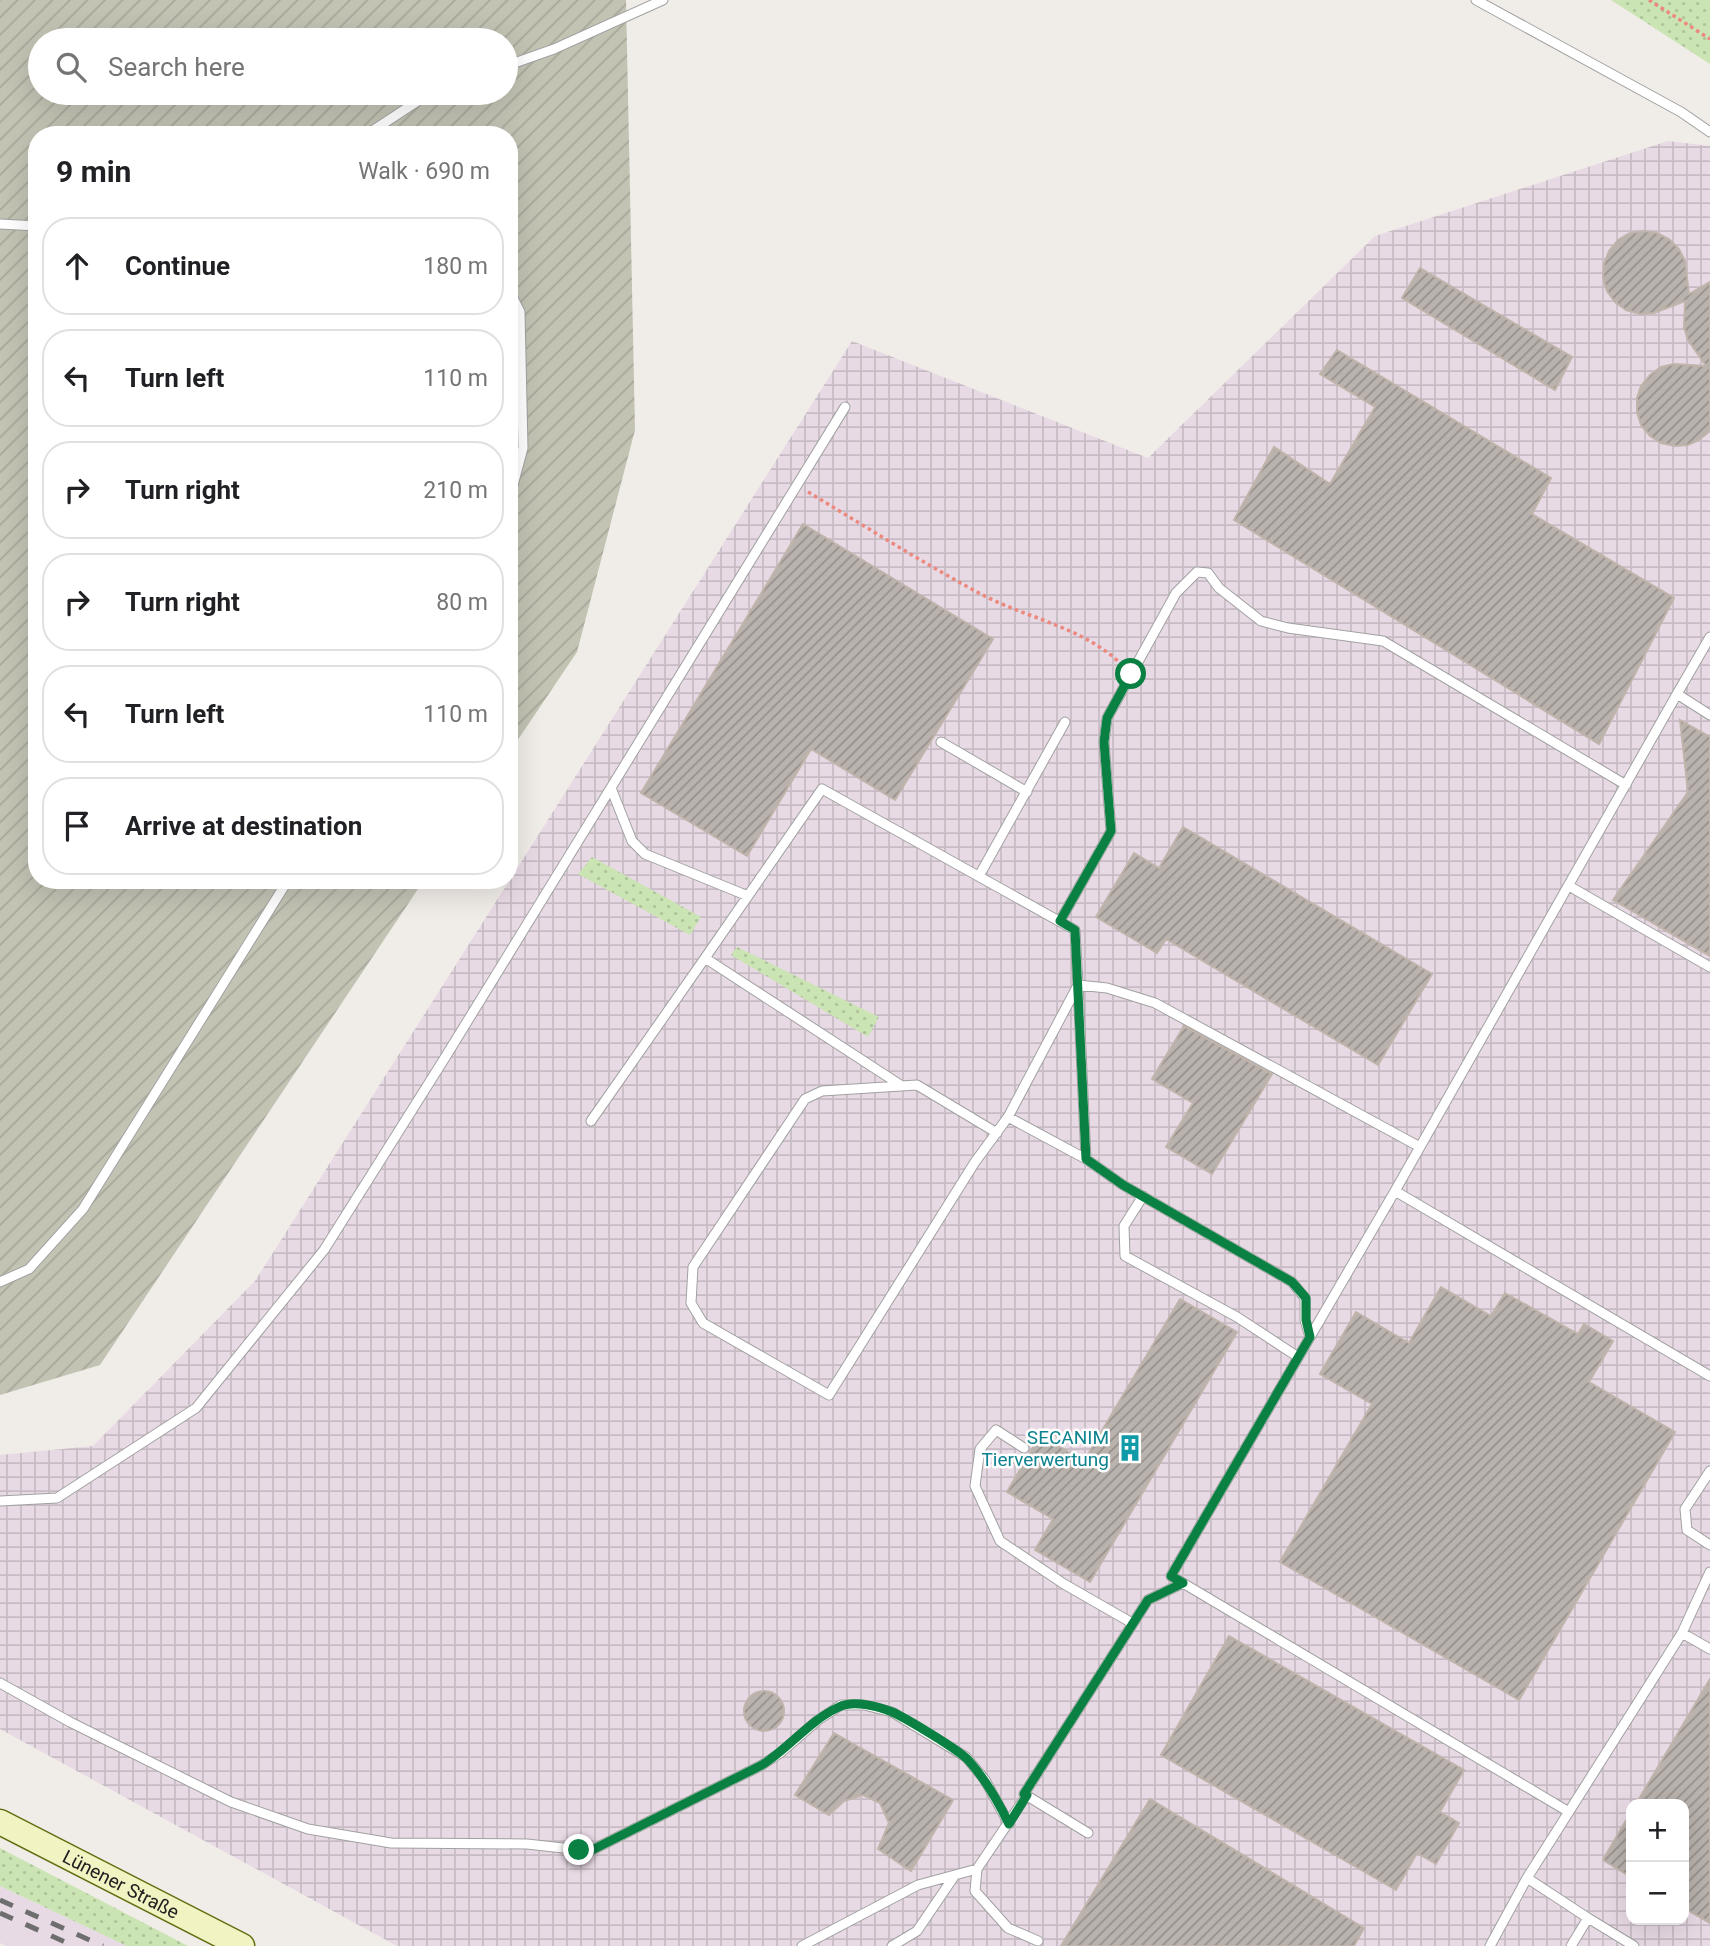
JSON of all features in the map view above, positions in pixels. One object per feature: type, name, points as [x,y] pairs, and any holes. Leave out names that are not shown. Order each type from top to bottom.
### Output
[{"type":"street","name":"Lünener Straße","points":[[0,1822],[242,1946]]},
{"type":"lane","points":[[518,61],[554,49],[663,0]]},
{"type":"lane","points":[[1476,0],[1681,113],[1710,132]]},
{"type":"lane","points":[[380,126],[412,105]]},
{"type":"lane","points":[[0,224],[28,226]]},
{"type":"lane","points":[[518,308],[523,448],[518,467]]},
{"type":"lane","points":[[0,1501],[57,1498],[196,1408],[324,1250],[845,407]]},
{"type":"lane","points":[[1060,921],[1111,831],[1104,742],[1107,718],[1176,593],[1197,572],[1208,573],[1219,588],[1261,621],[1288,628],[1383,641],[1626,785]]},
{"type":"lane","points":[[1569,1812],[1171,1576],[1395,1191],[1710,637]]},
{"type":"lane","points":[[1677,694],[1710,715]]},
{"type":"lane","points":[[979,876],[1065,722]]},
{"type":"lane","points":[[941,742],[1027,792]]},
{"type":"lane","points":[[611,788],[632,841],[645,854],[748,896]]},
{"type":"lane","points":[[591,1121],[822,789],[1075,930],[1086,1159]]},
{"type":"lane","points":[[1569,886],[1710,967]]},
{"type":"lane","points":[[0,1282],[29,1269],[83,1209],[282,889]]},
{"type":"lane","points":[[705,958],[902,1086]]},
{"type":"lane","points":[[1078,985],[1107,988],[1155,1003],[1420,1147]]},
{"type":"lane","points":[[997,1133],[917,1085],[822,1091],[805,1098],[693,1267],[691,1303],[703,1324],[829,1395],[975,1162],[997,1133],[1008,1117],[1078,985]]},
{"type":"lane","points":[[1008,1117],[1086,1159],[1143,1196],[1292,1282],[1306,1298],[1306,1320],[1310,1337]]},
{"type":"lane","points":[[1395,1191],[1710,1376]]},
{"type":"lane","points":[[1143,1196],[1124,1226],[1125,1256],[1237,1317],[1298,1357]]},
{"type":"lane","points":[[1024,1448],[996,1430],[979,1449],[975,1486],[1000,1541],[1064,1584],[1132,1623]]},
{"type":"lane","points":[[1710,1471],[1685,1509],[1687,1530],[1710,1545]]},
{"type":"lane","points":[[1490,1946],[1527,1878],[1682,1633],[1710,1572]]},
{"type":"lane","points":[[1087,1833],[1024,1794],[1148,1600],[1183,1583]]},
{"type":"lane","points":[[1682,1633],[1710,1649]]},
{"type":"lane","points":[[0,1683],[70,1722],[230,1802],[308,1829],[391,1843],[527,1844],[590,1851],[762,1765],[780,1754],[818,1720],[841,1705],[864,1704],[892,1712],[966,1758],[985,1780],[1009,1824]]},
{"type":"lane","points":[[1027,1795],[977,1869],[975,1891],[1008,1928],[1038,1941]]},
{"type":"lane","points":[[802,1946],[918,1885],[977,1869]]},
{"type":"lane","points":[[892,1946],[917,1931],[955,1875]]},
{"type":"lane","points":[[1527,1878],[1634,1946]]},
{"type":"lane","points":[[1571,1946],[1588,1918]]},
{"type":"path","points":[[1649,0],[1710,39]]},
{"type":"path","points":[[797,486],[981,595],[1040,618],[1112,654],[1131,674]]},
{"type":"shaded area","points":[[0,0],[626,0],[635,430],[577,652],[518,740],[518,126],[28,126],[28,889],[418,889],[100,1365],[0,1395]]},
{"type":"shaded area","points":[[1668,141],[1710,146],[1710,1946],[397,1946],[0,1729],[0,1455],[93,1446],[255,1281],[504,889],[518,889],[518,867],[852,341],[1148,458],[1375,236]]},
{"type":"shaded area","points":[[0,1886],[127,1946],[6,1946],[0,1943]]},
{"type":"green space","points":[[1611,0],[1710,0],[1710,64]]},
{"type":"green space","points":[[592,857],[701,917],[690,935],[578,874]]},
{"type":"green space","points":[[737,947],[879,1017],[868,1037],[731,955]]},
{"type":"green space","points":[[0,1848],[188,1946],[127,1946],[0,1886]]},
{"type":"building","points":[[1644,231],[1669,239],[1679,249],[1685,261],[1689,294],[1710,282],[1710,431],[1688,445],[1661,443],[1650,436],[1641,425],[1637,412],[1637,398],[1641,386],[1661,367],[1674,364],[1706,366],[1688,340],[1684,327],[1685,301],[1654,313],[1640,314],[1626,310],[1615,302],[1607,291],[1603,278],[1609,251],[1618,240],[1630,233]]},
{"type":"building","points":[[1420,268],[1572,357],[1555,390],[1402,298]]},
{"type":"building","points":[[1337,350],[1551,478],[1532,514],[1674,598],[1599,744],[1234,520],[1274,447],[1330,484],[1375,407],[1320,374]]},
{"type":"building","points":[[803,524],[993,639],[895,800],[811,749],[747,856],[641,793]]},
{"type":"building","points":[[1680,720],[1710,737],[1710,956],[1613,900],[1688,792]]},
{"type":"building","points":[[1183,827],[1432,974],[1378,1065],[1166,939],[1157,953],[1096,917],[1134,853],[1159,868]]},
{"type":"building","points":[[1184,1026],[1272,1074],[1212,1174],[1166,1147],[1193,1103],[1152,1079]]},
{"type":"building","points":[[1441,1287],[1491,1316],[1505,1293],[1578,1334],[1584,1324],[1613,1341],[1589,1382],[1675,1432],[1519,1700],[1280,1562],[1372,1404],[1320,1374],[1356,1312],[1409,1343]]},
{"type":"building","name":"SECANIM Tierverwertung","points":[[1180,1299],[1237,1332],[1090,1582],[1035,1550],[1053,1519],[1007,1492],[1040,1435],[1084,1461]]},
{"type":"building","points":[[1229,1636],[1464,1770],[1440,1812],[1459,1823],[1436,1864],[1417,1853],[1396,1890],[1161,1755]]},
{"type":"building","points":[[1710,1679],[1710,1923],[1689,1911],[1689,1799],[1639,1799]]},
{"type":"building","points":[[764,1691],[772,1692],[778,1697],[783,1703],[783,1719],[778,1725],[772,1730],[764,1731],[756,1730],[750,1725],[745,1719],[744,1711],[745,1703],[750,1697],[756,1692]]},
{"type":"building","points":[[834,1733],[953,1800],[911,1871],[878,1849],[889,1823],[880,1803],[863,1795],[844,1801],[829,1815],[795,1795]]},
{"type":"building","points":[[1150,1799],[1364,1928],[1354,1946],[1061,1946]]},
{"type":"building","points":[[1626,1821],[1626,1874],[1603,1860]]},
{"type":"railway","points":[[0,1900],[103,1946]]},
{"type":"railway","points":[[0,1913],[74,1946]]},
{"type":"place","name":"SECANIM Tierverwertung","points":[[1130,1448]]},
{"type":"route","points":[[579,1850],[590,1851],[762,1765],[780,1754],[818,1720],[841,1705],[864,1704],[892,1712],[966,1758],[985,1780],[1009,1824],[1027,1795],[1024,1794],[1148,1600],[1183,1583],[1171,1576],[1310,1337],[1306,1320],[1306,1298],[1292,1282],[1123,1185],[1086,1159],[1075,930],[1060,921],[1111,831],[1104,742],[1107,718],[1131,674]]}]
